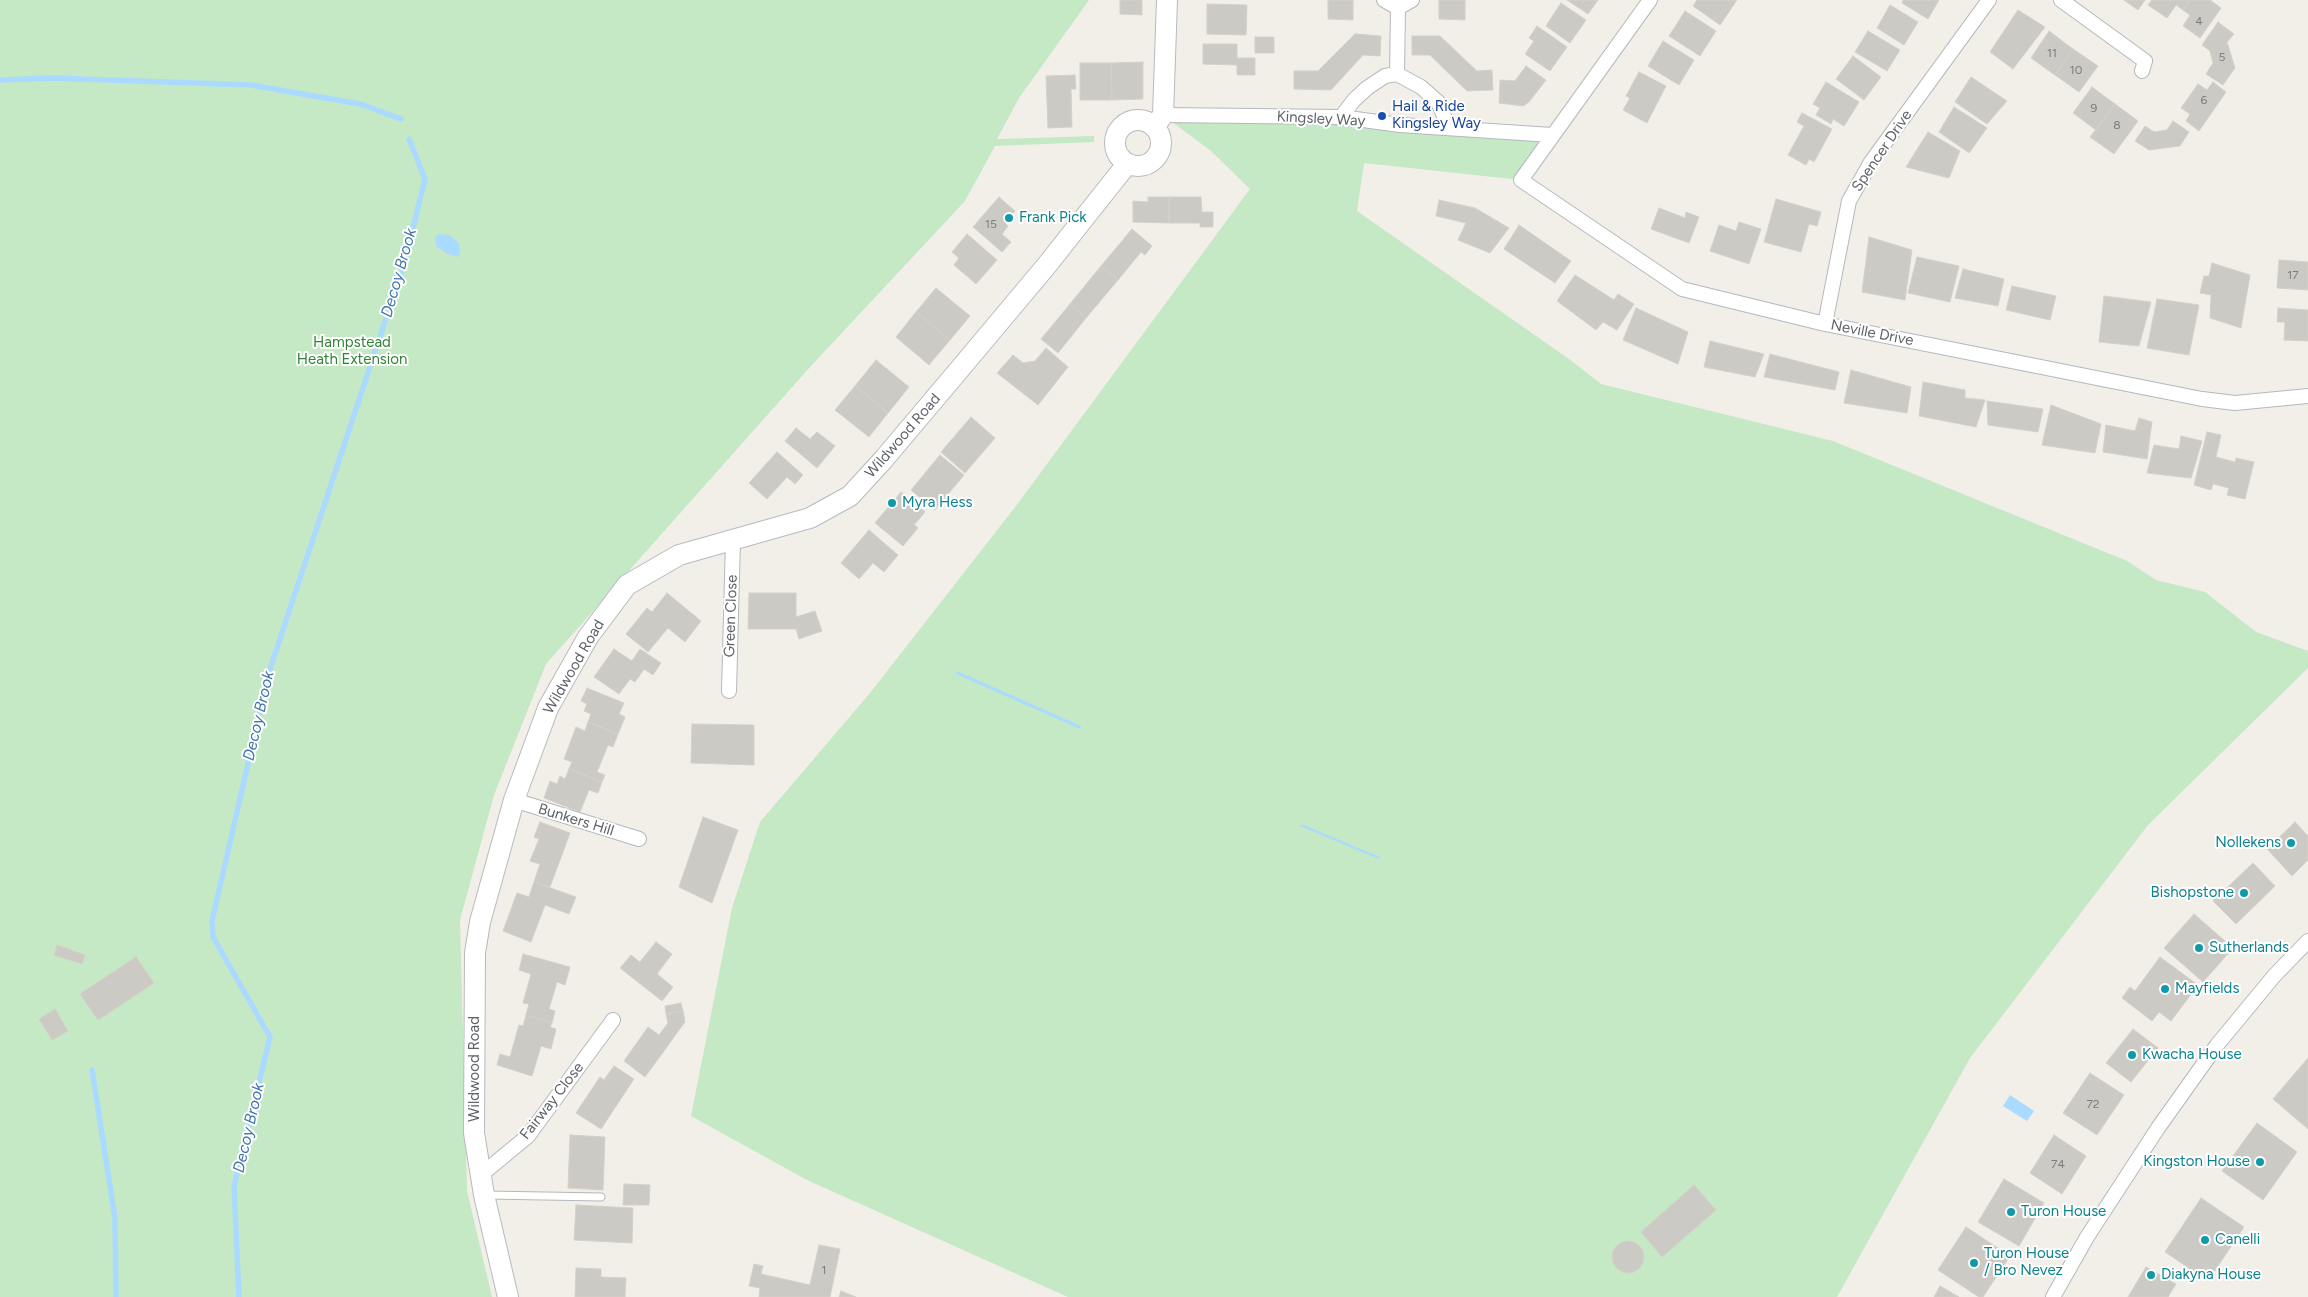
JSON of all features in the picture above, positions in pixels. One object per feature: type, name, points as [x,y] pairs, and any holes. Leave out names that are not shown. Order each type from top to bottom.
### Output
[{"type":"street","points":[[1158,121],[1135,120],[1125,123],[1118,129],[1114,146],[1121,160],[1136,166],[1146,165],[1154,160],[1160,152],[1161,142],[1158,121],[1167,0]]},
{"type":"street","points":[[1384,0],[1398,8]]},
{"type":"street","points":[[1398,8],[1412,0]]},
{"type":"street","points":[[1552,135],[1650,0]]},
{"type":"street","name":"Spencer Drive","points":[[1825,324],[1849,201],[1871,162],[1989,0]]},
{"type":"street","points":[[2061,0],[2145,61],[2142,71]]},
{"type":"street","points":[[1397,74],[1398,8]]},
{"type":"street","points":[[1341,117],[1354,100],[1367,88],[1384,76],[1397,74],[1421,88],[1438,102],[1449,128]]},
{"type":"street","name":"Kingsley Way","points":[[1158,121],[1341,117],[1449,128],[1552,135]]},
{"type":"street","name":"Neville Drive","points":[[1552,135],[1521,180],[1682,289],[1825,324],[2202,399],[2235,403],[2308,396]]},
{"type":"street","name":"Wildwood Road","points":[[508,1297],[484,1196],[474,1133],[475,953],[480,922],[514,800],[548,708],[588,637],[627,585],[680,556],[810,518],[850,496],[884,460],[1047,265],[1127,164]]},
{"type":"street","name":"Green Close","points":[[729,692],[733,540]]},
{"type":"street","name":"Bunkers Hill","points":[[514,800],[639,840]]},
{"type":"street","points":[[2053,1297],[2092,1229],[2158,1128],[2217,1045],[2274,976],[2308,941]]},
{"type":"street","name":"Fairway Close","points":[[482,1174],[528,1136],[614,1020]]},
{"type":"lane","points":[[484,1196],[601,1196]]},
{"type":"green space","name":"Hampstead Heath Extension","points":[[0,0],[1089,0],[1019,98],[997,139],[1094,136],[1094,142],[995,146],[965,201],[810,367],[546,664],[494,795],[460,920],[467,1191],[492,1297],[0,1297]]},
{"type":"green space","points":[[1163,115],[1341,117],[1552,135],[1521,180],[1364,163],[1357,211],[1569,359],[1601,384],[1833,441],[2127,561],[2156,580],[2205,592],[2256,632],[2308,651],[2308,668],[2148,825],[1970,1058],[1837,1297],[1068,1297],[807,1180],[691,1116],[732,908],[760,822],[870,693],[1016,506],[1250,189],[1211,151]]},
{"type":"water","points":[[440,234],[449,235],[459,244],[460,252],[458,257],[448,254],[436,246],[435,237]]},
{"type":"water","points":[[957,671],[1081,726],[1080,729],[956,674]]},
{"type":"water","points":[[1301,824],[1380,857],[1379,859],[1300,826]]},
{"type":"water","points":[[2010,1095],[2034,1111],[2027,1121],[2003,1106]]},
{"type":"building","points":[[1120,0],[1142,0],[1142,15],[1120,14]]},
{"type":"building","points":[[1328,0],[1353,0],[1353,20],[1328,19]]},
{"type":"building","points":[[1439,0],[1465,0],[1465,20],[1439,19]]},
{"type":"building","points":[[1567,0],[1598,0],[1588,14]]},
{"type":"building","points":[[1697,0],[1737,0],[1720,25],[1693,6]]},
{"type":"building","points":[[1903,0],[1939,0],[1928,19],[1902,3]]},
{"type":"building","points":[[2124,0],[2145,0],[2138,10]]},
{"type":"building","points":[[2152,0],[2190,0],[2183,10],[2176,5],[2167,18],[2148,5]]},
{"type":"building","points":[[2190,0],[2210,0],[2221,8],[2200,38],[2183,26],[2190,15],[2183,10]]},
{"type":"building","points":[[1561,3],[1586,20],[1570,43],[1546,26]]},
{"type":"building","points":[[1207,4],[1247,5],[1246,35],[1207,34]]},
{"type":"building","points":[[1890,5],[1918,22],[1904,45],[1877,28]]},
{"type":"building","points":[[2018,10],[2045,27],[2013,69],[1990,52]]},
{"type":"building","points":[[1685,11],[1716,31],[1700,56],[1669,36]]},
{"type":"building","points":[[2218,22],[2234,34],[2227,42],[2235,68],[2223,85],[2206,74],[2213,63],[2210,51],[2202,45]]},
{"type":"building","points":[[1537,26],[1567,47],[1550,71],[1525,54],[1534,41],[1529,38]]},
{"type":"building","points":[[1868,31],[1900,50],[1887,71],[1855,52]]},
{"type":"building","points":[[2049,31],[2073,49],[2055,75],[2031,58]]},
{"type":"building","points":[[1355,34],[1381,36],[1380,56],[1363,55],[1331,90],[1294,89],[1294,71],[1318,71]]},
{"type":"building","points":[[1412,36],[1440,36],[1477,71],[1492,70],[1493,90],[1467,91],[1430,55],[1412,55]]},
{"type":"building","points":[[1255,37],[1274,37],[1274,53],[1255,53]]},
{"type":"building","points":[[1663,41],[1694,60],[1679,85],[1648,66]]},
{"type":"building","points":[[1203,44],[1237,44],[1237,58],[1255,58],[1255,75],[1237,75],[1237,65],[1203,64]]},
{"type":"building","points":[[2073,49],[2098,66],[2079,92],[2055,75]]},
{"type":"building","points":[[1853,56],[1881,77],[1864,100],[1836,79]]},
{"type":"building","points":[[1143,62],[1143,99],[1112,100],[1111,63]]},
{"type":"building","points":[[1080,63],[1111,63],[1112,100],[1080,100]]},
{"type":"building","points":[[1526,66],[1546,80],[1529,102],[1523,106],[1499,103],[1500,80],[1515,81]]},
{"type":"building","points":[[1639,72],[1666,86],[1647,123],[1623,110],[1630,98],[1626,96]]},
{"type":"building","points":[[1075,75],[1076,89],[1071,89],[1072,127],[1048,128],[1046,76]]},
{"type":"building","points":[[1971,77],[2007,101],[1987,124],[1955,102]]},
{"type":"building","points":[[1826,82],[1859,102],[1844,126],[1833,119],[1831,124],[1816,115],[1820,108],[1813,104]]},
{"type":"building","points":[[2213,82],[2226,92],[2199,131],[2186,121],[2190,114],[2181,108],[2198,84],[2207,90]]},
{"type":"building","points":[[2092,87],[2115,104],[2096,130],[2073,113]]},
{"type":"building","points":[[2115,104],[2138,121],[2114,154],[2090,137]]},
{"type":"building","points":[[1954,107],[1987,128],[1969,153],[1939,132]]},
{"type":"building","points":[[1802,113],[1832,129],[1814,162],[1809,159],[1806,165],[1788,155],[1804,126],[1797,122]]},
{"type":"building","points":[[2173,121],[2189,132],[2180,146],[2149,150],[2135,141],[2145,126],[2154,132],[2167,130]]},
{"type":"building","points":[[1928,132],[1960,151],[1949,178],[1906,167]]},
{"type":"building","points":[[999,197],[1015,211],[1005,223],[1008,226],[1002,234],[1011,242],[1002,252],[973,227]]},
{"type":"building","points":[[1148,197],[1169,197],[1169,223],[1133,222],[1133,201],[1148,202]]},
{"type":"building","points":[[1169,197],[1201,197],[1202,212],[1213,212],[1213,227],[1200,227],[1200,223],[1169,223]]},
{"type":"building","points":[[1776,199],[1821,212],[1817,226],[1809,224],[1801,252],[1764,242]]},
{"type":"building","points":[[1439,200],[1475,208],[1509,228],[1490,253],[1458,240],[1466,223],[1436,216]]},
{"type":"building","points":[[1659,208],[1685,218],[1686,212],[1699,217],[1689,243],[1651,229]]},
{"type":"building","points":[[1739,222],[1761,229],[1749,264],[1710,251],[1719,225],[1736,231]]},
{"type":"building","points":[[1519,225],[1571,261],[1555,283],[1504,249]]},
{"type":"building","points":[[1132,229],[1152,246],[1145,255],[1141,252],[1118,280],[1101,266]]},
{"type":"building","points":[[967,234],[997,260],[976,284],[954,265],[959,258],[952,252]]},
{"type":"building","points":[[1869,237],[1912,250],[1905,300],[1862,292]]},
{"type":"building","points":[[1917,257],[1959,266],[1950,302],[1908,293]]},
{"type":"building","points":[[2279,260],[2308,262],[2308,290],[2277,288]]},
{"type":"building","points":[[2212,263],[2250,275],[2241,328],[2210,318],[2211,295],[2200,293],[2204,276],[2209,276]]},
{"type":"building","points":[[1101,266],[1118,280],[1086,318],[1070,304]]},
{"type":"building","points":[[1963,269],[2004,279],[1998,306],[1955,298]]},
{"type":"building","points":[[1575,275],[1614,300],[1618,294],[1634,304],[1617,330],[1603,322],[1596,330],[1557,301]]},
{"type":"building","points":[[2012,286],[2056,296],[2050,320],[2006,310]]},
{"type":"building","points":[[936,288],[970,316],[950,340],[916,312]]},
{"type":"building","points":[[2104,296],[2151,302],[2139,346],[2099,342]]},
{"type":"building","points":[[2157,299],[2199,305],[2189,355],[2147,348]]},
{"type":"building","points":[[1070,304],[1086,318],[1058,353],[1041,339]]},
{"type":"building","points":[[1636,308],[1688,332],[1678,364],[1623,340]]},
{"type":"building","points":[[2278,308],[2308,310],[2308,341],[2284,340],[2285,322],[2277,322]]},
{"type":"building","points":[[916,312],[950,340],[929,365],[896,337]]},
{"type":"building","points":[[1710,341],[1764,354],[1755,377],[1704,367]]},
{"type":"building","points":[[1046,348],[1068,367],[1038,405],[997,373],[1013,355],[1023,363],[1035,361]]},
{"type":"building","points":[[1770,354],[1839,372],[1835,390],[1764,377]]},
{"type":"building","points":[[876,360],[909,387],[888,413],[855,386]]},
{"type":"building","points":[[1851,370],[1911,387],[1907,413],[1844,403]]},
{"type":"building","points":[[1923,382],[1965,390],[1965,398],[1985,400],[1976,427],[1919,416]]},
{"type":"building","points":[[855,386],[888,413],[869,437],[835,410]]},
{"type":"building","points":[[1987,401],[2043,409],[2038,432],[1988,425]]},
{"type":"building","points":[[2051,405],[2101,424],[2095,453],[2042,445]]},
{"type":"building","points":[[971,417],[995,438],[965,473],[941,452]]},
{"type":"building","points":[[2139,418],[2152,422],[2147,459],[2103,452],[2106,425],[2135,431]]},
{"type":"building","points":[[796,428],[810,439],[817,432],[835,446],[817,468],[785,441]]},
{"type":"building","points":[[2207,432],[2221,435],[2216,457],[2235,462],[2236,458],[2254,462],[2245,499],[2227,495],[2229,488],[2213,484],[2211,490],[2194,485]]},
{"type":"building","points":[[2181,436],[2202,441],[2191,478],[2147,473],[2154,445],[2179,449]]},
{"type":"building","points":[[777,452],[803,475],[795,484],[787,477],[767,499],[749,483]]},
{"type":"building","points":[[940,455],[964,475],[935,510],[911,490]]},
{"type":"building","points":[[901,492],[925,512],[914,525],[918,528],[903,546],[875,523]]},
{"type":"building","points":[[869,530],[898,555],[884,572],[873,563],[859,579],[841,563]]},
{"type":"building","points":[[667,593],[701,621],[685,642],[668,628],[648,652],[626,634],[647,608],[652,612]]},
{"type":"building","points":[[749,593],[796,593],[796,617],[815,611],[822,631],[799,639],[796,629],[748,629]]},
{"type":"building","points":[[614,649],[632,661],[640,649],[661,663],[653,675],[644,669],[635,682],[630,679],[619,694],[594,677]]},
{"type":"building","points":[[587,688],[624,703],[619,714],[625,717],[618,734],[588,722],[591,714],[584,711],[587,704],[581,701]]},
{"type":"building","points":[[588,722],[618,734],[613,747],[608,745],[597,772],[605,775],[602,782],[569,769],[572,762],[564,759],[576,727],[585,731]]},
{"type":"building","points":[[692,724],[754,725],[754,765],[691,763]]},
{"type":"building","points":[[569,769],[602,782],[598,793],[589,790],[580,812],[544,798],[550,781],[557,784],[560,776],[565,779]]},
{"type":"building","points":[[703,817],[738,830],[712,903],[679,887]]},
{"type":"building","points":[[540,822],[570,833],[550,887],[534,882],[540,864],[530,861],[539,839],[534,837]]},
{"type":"building","name":"Nollekens","points":[[2295,822],[2308,836],[2308,860],[2292,876],[2267,849]]},
{"type":"building","name":"Bishopstone","points":[[2253,863],[2275,886],[2236,924],[2213,901]]},
{"type":"building","points":[[534,882],[576,897],[569,914],[545,905],[531,942],[503,931],[517,893],[529,897]]},
{"type":"building","name":"Sutherlands","points":[[2194,914],[2233,948],[2203,982],[2164,948]]},
{"type":"building","points":[[656,942],[672,954],[657,974],[673,987],[662,1001],[620,968],[631,955],[640,962]]},
{"type":"building","points":[[57,945],[85,955],[82,964],[54,955]]},
{"type":"building","points":[[523,954],[570,967],[565,985],[557,982],[549,1009],[555,1011],[552,1023],[526,1015],[529,1004],[523,1003],[531,974],[519,970]]},
{"type":"building","points":[[136,957],[154,983],[98,1020],[80,994]]},
{"type":"building","name":"Mayfields","points":[[2160,957],[2198,985],[2171,1021],[2159,1012],[2152,1021],[2122,998],[2130,987],[2135,991]]},
{"type":"building","points":[[681,1003],[683,1011],[666,1014],[665,1006]]},
{"type":"building","points":[[55,1009],[68,1031],[52,1040],[39,1019]]},
{"type":"building","points":[[683,1011],[685,1022],[645,1077],[624,1061],[648,1027],[659,1035],[668,1023],[666,1014]]},
{"type":"building","points":[[526,1015],[552,1023],[550,1027],[556,1029],[551,1049],[541,1046],[532,1076],[497,1065],[500,1054],[510,1057],[519,1025],[523,1026]]},
{"type":"building","name":"Kwacha House","points":[[2133,1029],[2158,1048],[2131,1082],[2106,1063]]},
{"type":"building","points":[[2308,1058],[2308,1129],[2273,1099]]},
{"type":"building","points":[[614,1066],[634,1079],[601,1129],[576,1113],[600,1077],[604,1080]]},
{"type":"building","points":[[2090,1073],[2124,1095],[2097,1135],[2063,1113]]},
{"type":"building","name":"Kingston House","points":[[2257,1123],[2297,1152],[2263,1200],[2222,1171]]},
{"type":"building","points":[[570,1135],[605,1137],[603,1190],[568,1188]]},
{"type":"building","points":[[2054,1135],[2086,1156],[2062,1194],[2030,1173]]},
{"type":"building","name":"Turon House","points":[[2004,1179],[2044,1203],[2019,1246],[1978,1222]]},
{"type":"building","points":[[624,1184],[650,1185],[649,1205],[623,1205]]},
{"type":"building","points":[[1694,1185],[1716,1210],[1662,1257],[1641,1232]]},
{"type":"building","name":"Canelli","points":[[2201,1198],[2244,1227],[2208,1281],[2165,1252]]},
{"type":"building","points":[[576,1205],[633,1208],[632,1243],[574,1240]]},
{"type":"building","name":"Turon House / Bro Nevez","points":[[1966,1227],[2010,1256],[1983,1297],[1979,1297],[1938,1270]]},
{"type":"building","points":[[1628,1241],[1640,1245],[1644,1257],[1640,1269],[1628,1273],[1616,1269],[1612,1257],[1616,1245]]},
{"type":"building","points":[[819,1245],[840,1249],[830,1297],[759,1297],[760,1288],[749,1286],[754,1264],[763,1266],[761,1274],[810,1285]]},
{"type":"building","name":"Diakyna House","points":[[2146,1267],[2176,1284],[2168,1297],[2128,1297]]},
{"type":"building","points":[[576,1268],[601,1269],[601,1277],[626,1278],[625,1297],[575,1297]]},
{"type":"building","points":[[1940,1286],[1959,1297],[1934,1297]]},
{"type":"building","points":[[841,1291],[856,1297],[839,1297]]},
{"type":"waterway","name":"Decoy Brook","points":[[0,80],[52,78],[251,85],[360,104],[401,119]]},
{"type":"waterway","name":"Decoy Brook","points":[[239,1297],[234,1186],[270,1037],[213,937],[212,921],[269,672],[404,264],[425,179],[409,139]]},
{"type":"waterway","points":[[92,1070],[115,1218],[116,1297]]},
{"type":"place","name":"Hail & Ride Kingsley Way","points":[[1382,116]]},
{"type":"place","name":"Frank Pick","points":[[1009,218]]},
{"type":"place","name":"Myra Hess","points":[[892,503]]},
{"type":"place","name":"Nollekens","points":[[2291,843]]},
{"type":"place","name":"Bishopstone","points":[[2244,893]]},
{"type":"place","name":"Sutherlands","points":[[2199,948]]},
{"type":"place","name":"Mayfields","points":[[2165,989]]},
{"type":"place","name":"Kwacha House","points":[[2132,1055]]},
{"type":"place","name":"Kingston House","points":[[2260,1162]]},
{"type":"place","name":"Turon House","points":[[2011,1212]]},
{"type":"place","name":"Canelli","points":[[2205,1240]]},
{"type":"place","name":"Turon House / Bro Nevez","points":[[1974,1263]]},
{"type":"place","name":"Diakyna House","points":[[2151,1275]]}]
